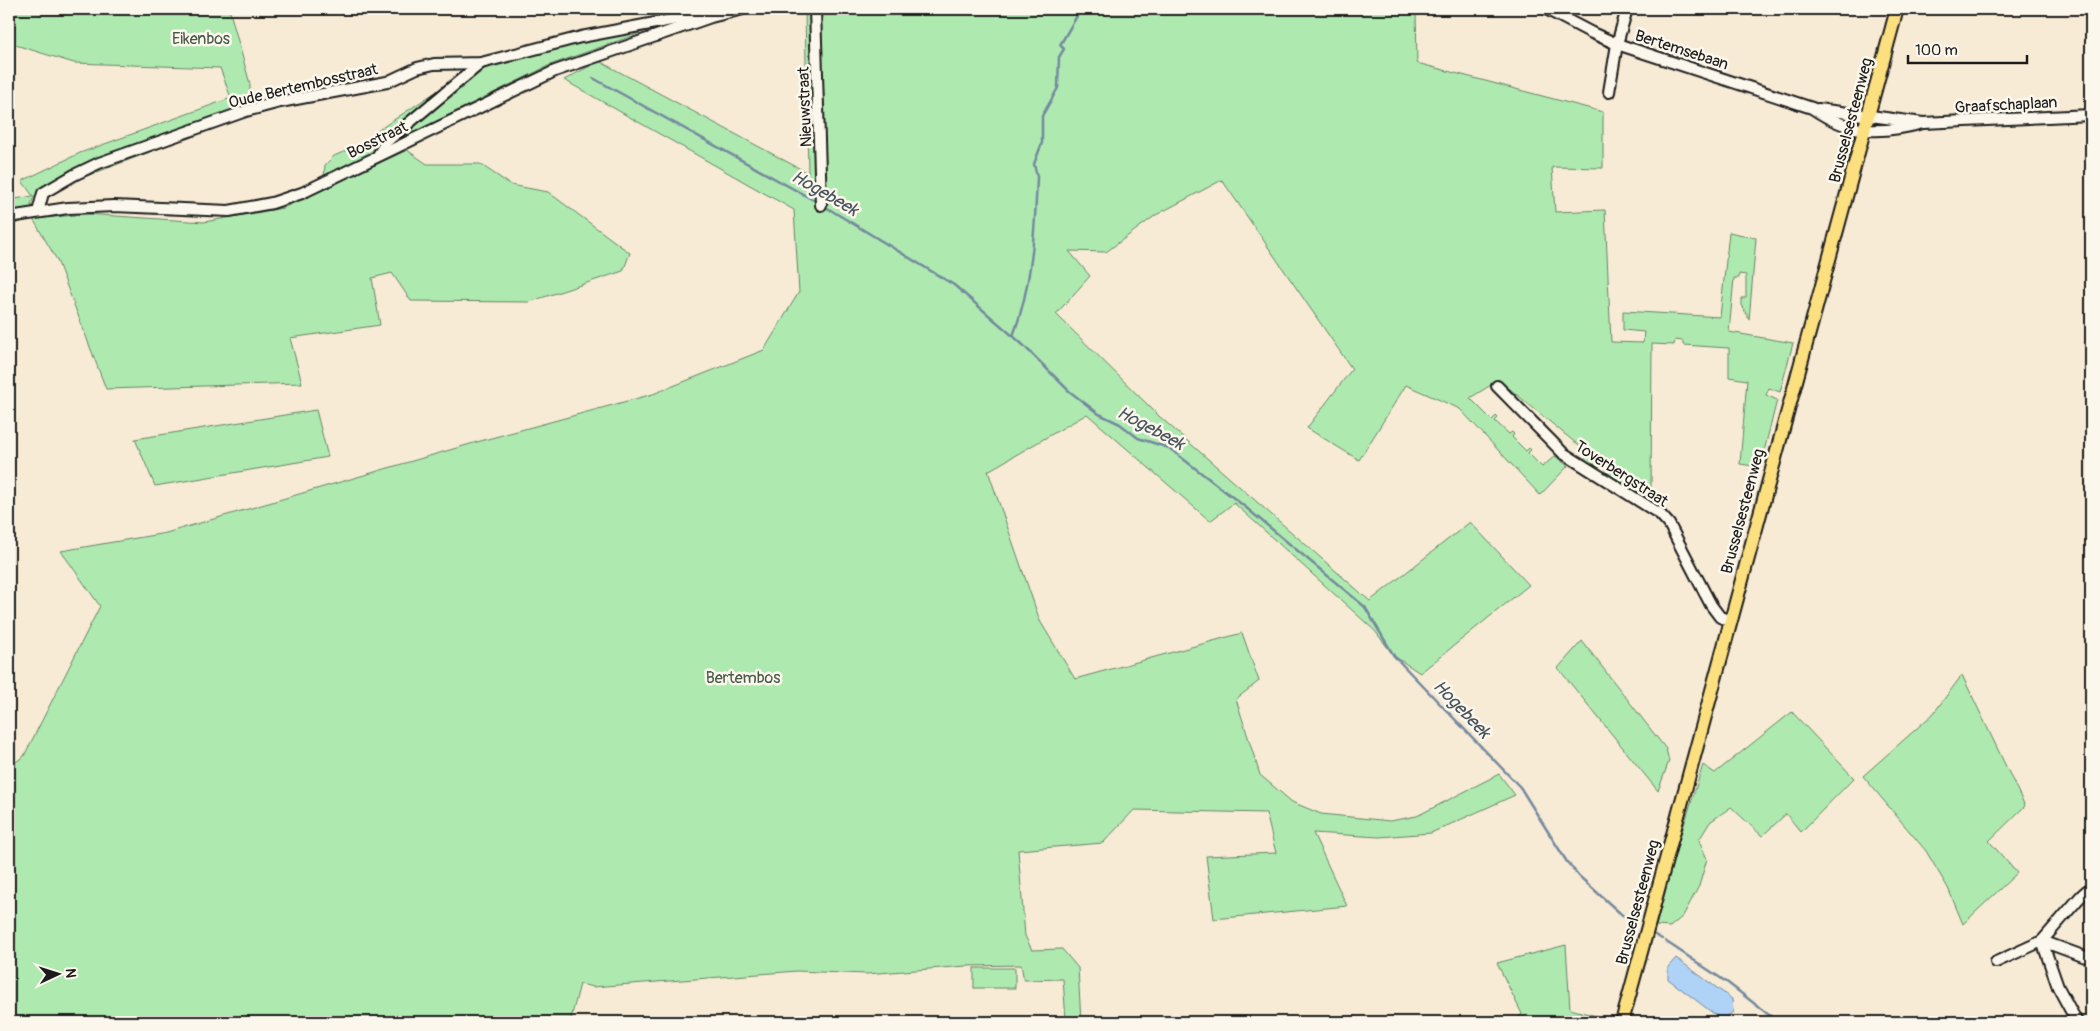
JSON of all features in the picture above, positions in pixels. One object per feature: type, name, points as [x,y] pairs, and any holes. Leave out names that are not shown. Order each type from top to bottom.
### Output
[{"type":"main road","name":"Brusselsesteenweg","points":[[1622,1022],[1897,9]]},
{"type":"street","name":"Bosstraat","points":[[9,217],[38,212],[114,206],[229,211],[272,203],[302,193],[555,71],[711,17],[743,9]]},
{"type":"street","name":"Nieuwstraat","points":[[815,9],[821,205]]},
{"type":"street","name":"Bertemsebaan","points":[[1546,9],[1617,44],[1812,108],[1868,116]]},
{"type":"street","points":[[1609,92],[1617,44],[1627,9]]},
{"type":"street","name":"Oude Bertembosstraat","points":[[38,212],[43,193],[74,175],[218,119],[280,102],[387,82],[417,68],[434,64],[461,61],[481,63],[581,37],[687,17],[711,17]]},
{"type":"street","name":"Oude Bertembosstraat","points":[[378,155],[386,142],[481,63]]},
{"type":"street","name":"Bertemsebaan","points":[[1812,108],[1821,114],[1864,131]]},
{"type":"street","name":"Graafschaplaan","points":[[1864,131],[1880,132],[1923,123],[2091,115]]},
{"type":"street","name":"Graafschaplaan","points":[[1868,116],[1923,123]]},
{"type":"street","name":"Toverbergstraat","points":[[1497,386],[1563,453],[1660,514],[1669,524],[1711,605],[1720,617],[1730,621]]},
{"type":"street","points":[[1996,962],[2042,941],[2091,887]]},
{"type":"street","points":[[2042,941],[2091,959]]},
{"type":"street","points":[[2042,941],[2058,987],[2077,1022]]},
{"type":"green space","name":"Eikenbos","points":[[9,9],[226,9],[230,12],[250,84],[250,114],[34,196],[31,205],[34,219],[86,214],[204,222],[283,208],[407,150],[427,164],[480,164],[511,185],[548,192],[630,253],[623,271],[529,302],[411,301],[392,273],[372,278],[380,325],[290,338],[302,383],[106,389],[57,260],[33,219],[9,225],[9,200],[33,196],[22,181],[80,153],[231,98],[220,68],[74,63],[9,43]]},
{"type":"green space","name":"Bertembos","points":[[805,9],[1416,9],[1417,63],[1603,112],[1603,168],[1552,167],[1555,212],[1605,210],[1611,342],[1643,343],[1644,332],[1623,330],[1623,311],[1720,317],[1729,232],[1756,238],[1749,320],[1742,305],[1742,298],[1746,298],[1746,275],[1739,274],[1739,278],[1734,278],[1729,332],[1793,343],[1780,392],[1769,388],[1766,395],[1777,400],[1760,467],[1740,464],[1747,380],[1729,377],[1729,348],[1683,345],[1683,341],[1675,340],[1674,345],[1652,344],[1651,489],[1642,494],[1605,473],[1608,467],[1606,463],[1597,468],[1583,460],[1589,454],[1499,380],[1470,398],[1492,420],[1496,416],[1498,418],[1495,421],[1509,434],[1512,432],[1514,434],[1512,437],[1526,451],[1529,448],[1531,450],[1528,453],[1542,467],[1555,456],[1568,466],[1540,495],[1460,409],[1406,385],[1359,460],[1307,428],[1352,369],[1222,180],[1156,215],[1106,252],[1069,251],[1090,276],[1056,314],[1160,417],[1370,601],[1470,522],[1529,585],[1420,673],[1394,656],[1375,631],[1234,503],[1210,521],[1087,414],[988,471],[1040,621],[1075,679],[1242,633],[1259,681],[1236,699],[1260,775],[1292,802],[1321,814],[1390,821],[1417,816],[1499,774],[1515,795],[1431,833],[1379,837],[1313,833],[1347,906],[1214,919],[1206,856],[1276,853],[1266,813],[1134,810],[1103,843],[1018,850],[1025,936],[1032,950],[1062,949],[1078,968],[1081,1022],[1019,1022],[1066,1020],[1063,979],[1024,980],[1021,965],[966,966],[866,974],[797,971],[593,987],[580,984],[570,1022],[9,1022],[9,767],[24,756],[100,606],[61,551],[166,533],[484,440],[653,394],[764,350],[799,292],[794,210],[564,80],[599,61],[808,173]]},
{"type":"green space","points":[[646,31],[550,65],[400,139],[399,136],[482,69],[583,41]]},
{"type":"green space","points":[[434,93],[436,96],[376,151],[324,177],[325,165],[334,156],[362,144],[377,131]]},
{"type":"green space","points":[[316,410],[328,457],[155,486],[135,439]]},
{"type":"green space","points":[[1582,641],[1666,749],[1669,761],[1658,791],[1558,668]]},
{"type":"green space","points":[[1962,675],[2025,806],[1989,841],[2017,873],[1963,924],[1948,888],[1926,851],[1863,776],[1933,714]]},
{"type":"green space","points":[[1792,712],[1854,778],[1801,832],[1786,814],[1762,836],[1731,807],[1710,822],[1699,840],[1707,859],[1699,886],[1683,916],[1670,927],[1656,926],[1677,847],[1703,765],[1715,773]]},
{"type":"green space","points":[[1566,945],[1570,1009],[1600,1017],[1599,1022],[1514,1022],[1522,1014],[1497,963]]},
{"type":"green space","points":[[974,968],[1015,968],[1015,988],[974,988]]},
{"type":"water","points":[[1676,958],[1732,999],[1733,1012],[1722,1020],[1668,979],[1668,967]]},
{"type":"waterway","points":[[1013,336],[1024,298],[1031,258],[1037,177],[1034,164],[1042,143],[1042,116],[1058,88],[1059,57],[1064,49],[1060,45],[1081,9]]},
{"type":"waterway","name":"Hogebeek","points":[[593,78],[817,202]]},
{"type":"waterway","name":"Hogebeek","points":[[824,206],[954,285],[1021,343],[1069,391],[1099,414],[1120,424],[1138,438],[1169,448],[1244,506],[1365,607],[1394,656],[1520,787],[1567,862],[1580,877],[1631,923]]},
{"type":"waterway","name":"Hogebeek","points":[[1655,935],[1662,939]]},
{"type":"waterway","name":"Hogebeek","points":[[1665,941],[1728,983],[1778,1022]]}]
